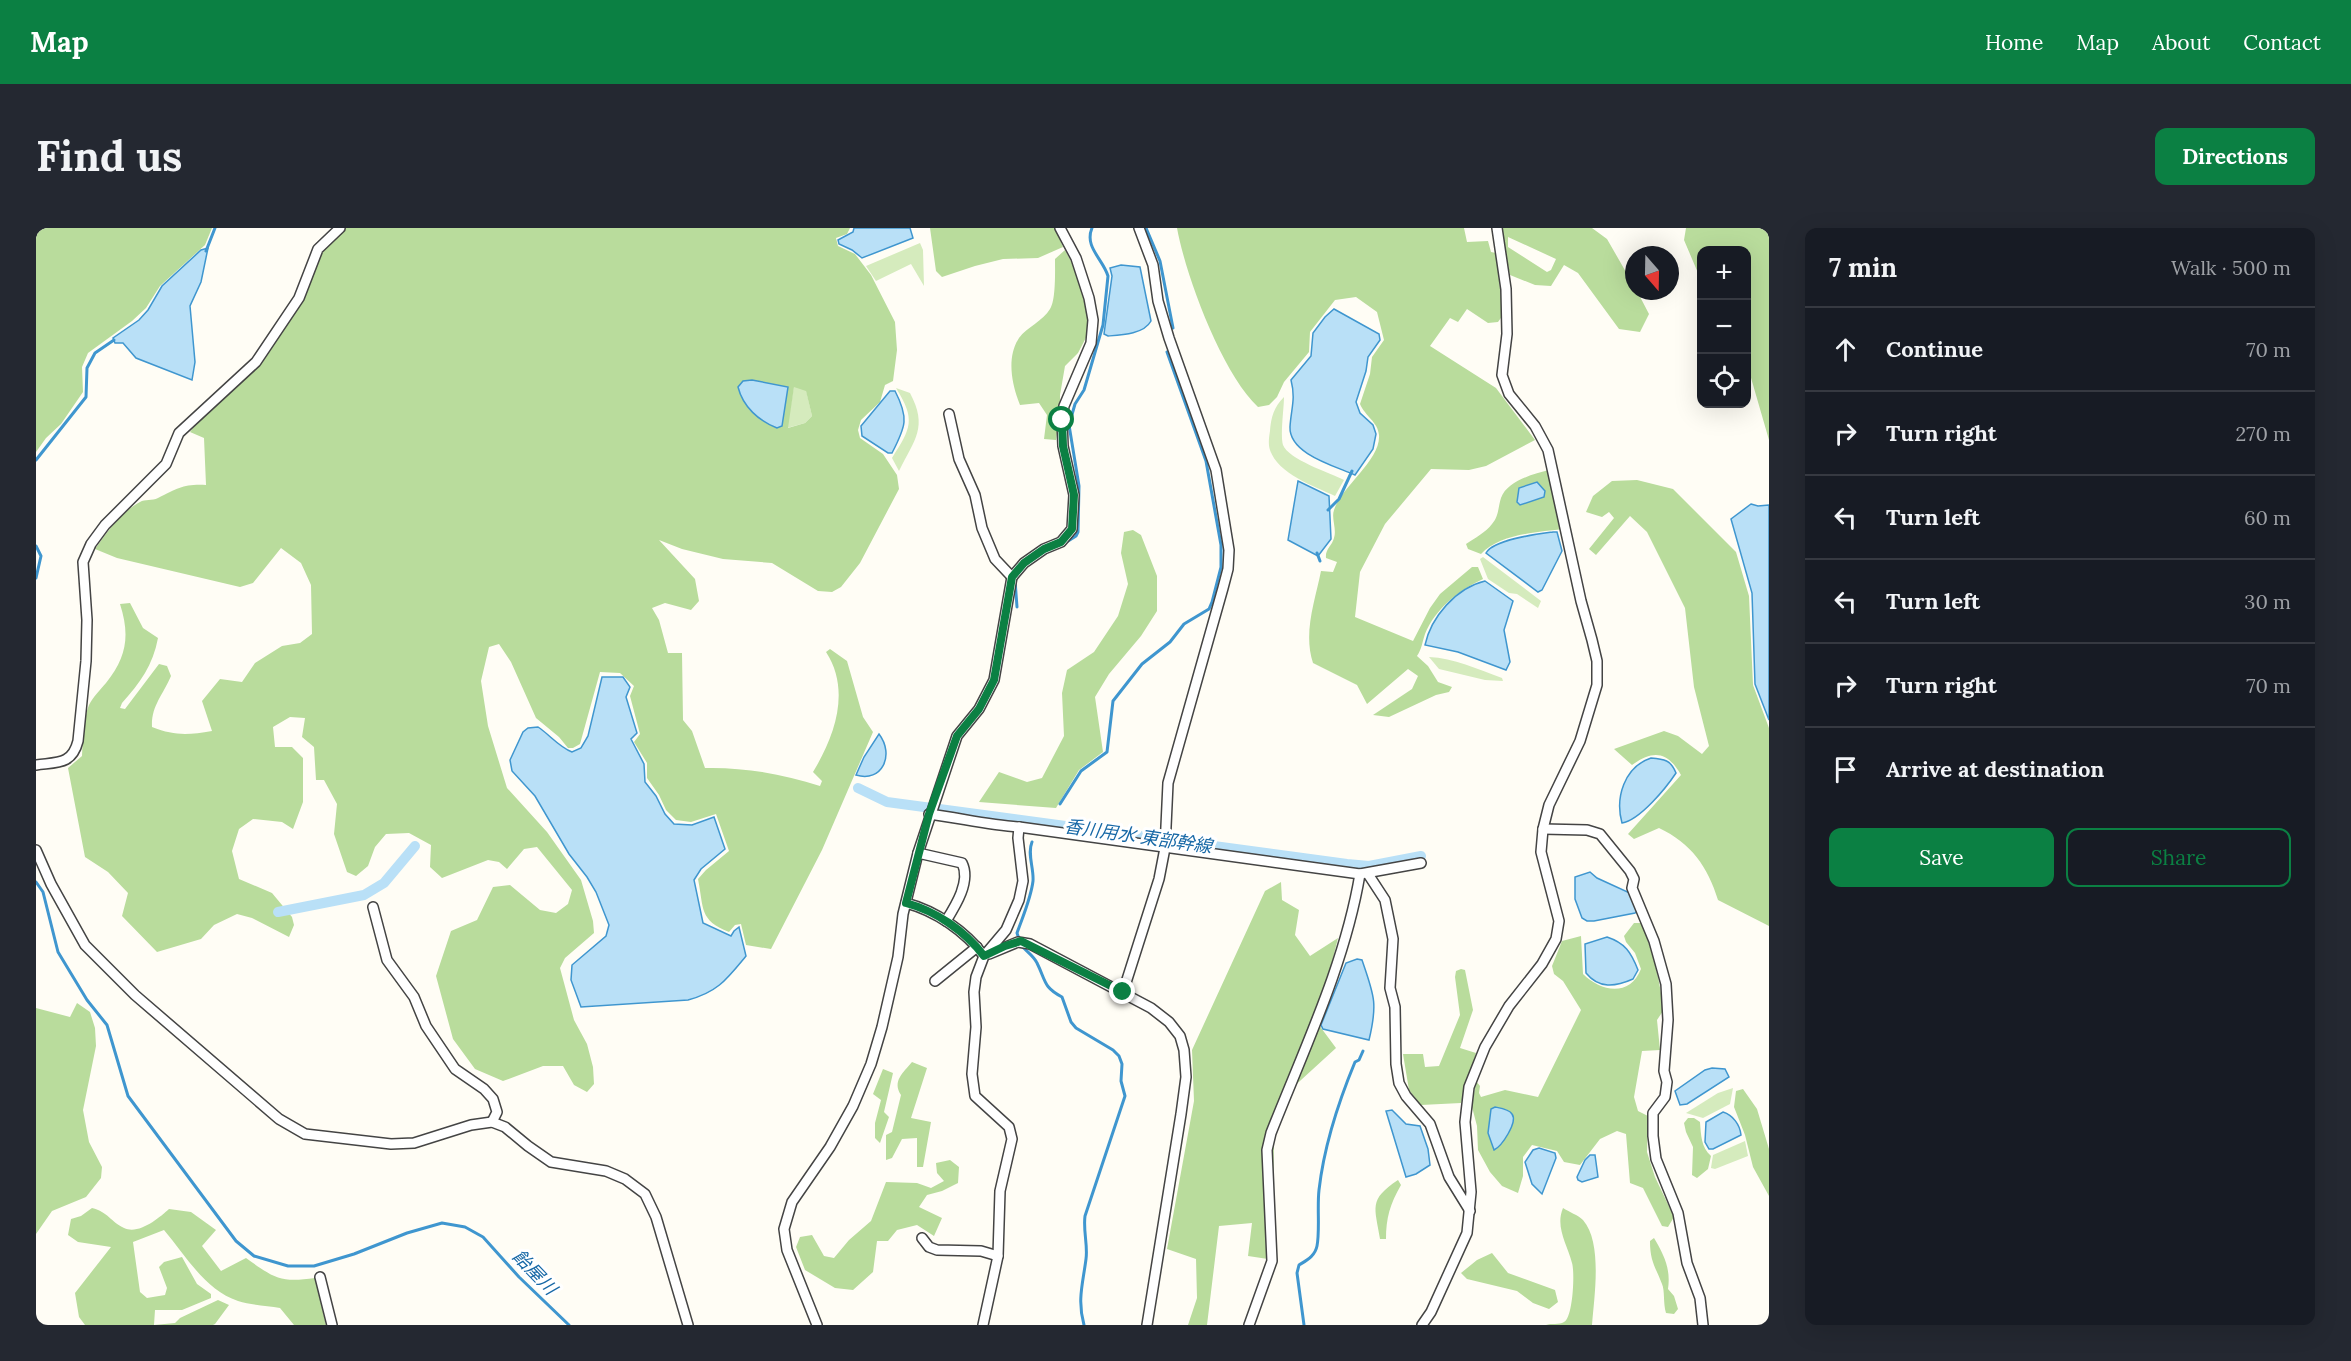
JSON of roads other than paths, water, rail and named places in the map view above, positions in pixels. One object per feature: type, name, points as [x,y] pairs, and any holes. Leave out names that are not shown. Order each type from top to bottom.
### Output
[{"type":"street","points":[[36,765],[66,760],[75,753],[78,741],[86,661],[87,620],[83,562],[91,544],[105,525],[166,464],[179,433],[256,362],[299,298],[318,249],[340,228]]},
{"type":"street","points":[[817,1325],[787,1250],[784,1228],[792,1202],[830,1147],[853,1106],[871,1064],[898,957],[906,903],[918,853],[957,736],[979,709],[994,680],[1012,577],[1024,563],[1044,549],[1061,542],[1072,529],[1074,495],[1063,446],[1062,420],[1064,406],[1091,343],[1093,320],[1089,298],[1076,258],[1060,228]]},
{"type":"street","points":[[1123,992],[1159,879],[1165,842],[1168,783],[1223,588],[1228,550],[1214,463],[1169,338],[1158,302],[1152,265],[1139,228]]},
{"type":"street","points":[[1422,1325],[1431,1312],[1467,1233],[1471,1192],[1465,1122],[1469,1087],[1485,1047],[1509,1006],[1542,964],[1556,939],[1559,921],[1541,852],[1543,829],[1549,805],[1568,768],[1590,712],[1597,685],[1596,661],[1548,450],[1535,426],[1509,394],[1502,375],[1507,334],[1506,289],[1497,228]]},
{"type":"street","points":[[949,414],[959,459],[975,495],[982,528],[995,559],[1012,577]]},
{"type":"street","points":[[931,810],[986,825],[1165,842],[1364,874],[1421,863]]},
{"type":"street","points":[[983,1325],[998,1256],[1000,1191],[1012,1139],[1009,1127],[975,1096],[972,1074],[976,1028],[974,993],[976,977],[984,956],[1006,930],[1019,900],[1023,881],[1018,838],[1019,827]]},
{"type":"street","points":[[1543,829],[1587,830],[1600,834],[1634,879],[1632,888],[1654,941],[1666,984],[1668,1020],[1664,1058],[1666,1089],[1665,1097],[1653,1113],[1654,1147],[1656,1159],[1678,1213],[1687,1263],[1700,1298],[1703,1325]]},
{"type":"street","points":[[36,850],[51,884],[85,945],[135,995],[279,1119],[305,1134],[391,1144],[414,1143],[471,1125],[492,1122],[505,1127],[551,1162],[606,1171],[625,1179],[645,1194],[666,1247],[688,1325]]},
{"type":"street","points":[[918,853],[962,863],[966,871],[963,886],[946,921]]},
{"type":"street","points":[[1364,874],[1385,900],[1393,939],[1390,988],[1395,1007],[1396,1064],[1399,1083],[1406,1096],[1430,1124],[1449,1177],[1470,1211]]},
{"type":"street","points":[[1249,1325],[1272,1261],[1267,1150],[1271,1133],[1342,951],[1364,874]]},
{"type":"street","points":[[906,903],[925,908],[946,921],[984,956]]},
{"type":"street","points":[[374,907],[387,960],[414,997],[426,1026],[455,1069],[484,1089],[493,1099],[496,1112],[492,1122]]},
{"type":"street","points":[[984,956],[1019,942],[1151,1008],[1169,1022],[1180,1036],[1186,1061],[1181,1114],[1147,1325]]},
{"type":"street","points":[[935,981],[977,948]]},
{"type":"street","points":[[922,1238],[929,1247],[938,1250],[981,1251],[998,1256]]},
{"type":"street","points":[[320,1277],[333,1325]]},
{"type":"water","points":[[854,228],[910,228],[913,238],[862,258],[839,244],[838,240],[853,232]]},
{"type":"water","points":[[208,248],[201,282],[190,306],[195,362],[192,380],[136,358],[123,343],[115,343],[113,338],[139,320],[148,310],[162,286],[201,250]]},
{"type":"water","points":[[1121,265],[1140,267],[1151,321],[1138,331],[1108,336],[1104,334],[1112,276],[1110,268]]},
{"type":"water","points":[[1334,309],[1379,334],[1380,340],[1368,357],[1356,402],[1360,413],[1373,425],[1376,434],[1373,449],[1355,475],[1305,452],[1297,445],[1290,427],[1293,398],[1291,380],[1311,356],[1313,333]]},
{"type":"water","points":[[752,380],[788,387],[782,426],[777,428],[764,421],[744,401],[738,387],[743,381]]},
{"type":"water","points":[[890,391],[895,391],[902,408],[904,422],[892,453],[888,453],[862,436],[861,426]]},
{"type":"water","points":[[1298,481],[1329,496],[1331,539],[1318,556],[1288,540]]},
{"type":"water","points":[[1537,482],[1545,491],[1544,497],[1520,505],[1517,502],[1519,488]]},
{"type":"water","points":[[1751,504],[1769,505],[1769,720],[1755,684],[1752,593],[1731,519]]},
{"type":"water","points":[[1557,532],[1562,551],[1542,590],[1538,592],[1486,553],[1498,544],[1507,541]]},
{"type":"water","points":[[1485,581],[1513,601],[1504,630],[1510,662],[1506,670],[1458,652],[1425,645],[1433,624],[1446,605],[1464,590]]},
{"type":"water","points":[[602,677],[623,677],[630,687],[626,697],[637,733],[631,739],[644,764],[645,782],[656,796],[665,814],[674,824],[692,825],[714,817],[725,849],[701,869],[694,880],[703,923],[731,936],[739,927],[746,956],[715,989],[688,1000],[581,1007],[571,980],[572,965],[606,936],[609,925],[596,892],[587,877],[569,854],[535,796],[512,771],[510,760],[523,732],[528,728],[538,727],[572,752],[581,748],[588,736]]},
{"type":"water","points":[[879,734],[886,750],[883,765],[873,775],[856,775],[864,757]]},
{"type":"water","points":[[1651,758],[1666,761],[1672,765],[1676,773],[1644,810],[1629,821],[1622,823],[1621,794],[1628,776],[1634,768]]},
{"type":"water","points":[[1590,872],[1597,878],[1632,894],[1638,910],[1635,913],[1594,921],[1582,918],[1575,899],[1575,877]]},
{"type":"water","points":[[1607,937],[1623,945],[1630,953],[1638,970],[1633,979],[1620,984],[1608,985],[1596,982],[1586,973],[1585,944]]},
{"type":"water","points":[[1357,959],[1362,960],[1373,999],[1374,1008],[1369,1040],[1323,1029],[1321,1025],[1346,963]]},
{"type":"water","points":[[1725,1069],[1729,1077],[1687,1104],[1680,1105],[1675,1091],[1705,1070]]},
{"type":"water","points":[[1495,1107],[1509,1111],[1513,1122],[1508,1134],[1494,1150],[1488,1133],[1491,1109]]},
{"type":"water","points":[[1392,1110],[1406,1124],[1420,1126],[1428,1149],[1430,1165],[1406,1177],[1386,1111]]},
{"type":"water","points":[[1723,1112],[1735,1121],[1741,1135],[1709,1149],[1705,1142],[1706,1122]]},
{"type":"water","points":[[1539,1148],[1555,1153],[1556,1158],[1542,1194],[1532,1184],[1525,1162],[1533,1150]]},
{"type":"water","points":[[1590,1155],[1595,1155],[1598,1177],[1582,1182],[1577,1177]]},
{"type":"waterway","points":[[206,251],[215,228]]},
{"type":"waterway","points":[[1065,543],[1078,532],[1079,486],[1069,425],[1075,404],[1084,390],[1103,325],[1108,276],[1092,247],[1090,241],[1092,228]]},
{"type":"waterway","points":[[1146,228],[1160,261],[1173,328]]},
{"type":"waterway","points":[[36,460],[86,397],[87,368],[95,353],[114,340]]},
{"type":"waterway","points":[[1060,804],[1081,771],[1107,752],[1113,701],[1142,664],[1170,642],[1184,624],[1209,609],[1221,567],[1221,545],[1206,461],[1167,352]]},
{"type":"waterway","points":[[1328,510],[1339,499],[1352,471]]},
{"type":"waterway","points":[[36,546],[41,556],[36,578]]},
{"type":"waterway","points":[[1317,553],[1320,561]]},
{"type":"waterway","points":[[1015,580],[1017,607]]},
{"type":"waterway","name":"香川用水 東部幹線","points":[[858,788],[887,802],[1347,864],[1369,866],[1421,856]]},
{"type":"waterway","points":[[1019,939],[1017,933],[1033,881],[1030,851],[1032,842]]},
{"type":"waterway","name":"香川用水 東部幹線","points":[[278,912],[364,895],[384,883],[415,846]]},
{"type":"waterway","name":"飴屋川","points":[[36,882],[43,892],[58,952],[87,1000],[107,1025],[128,1096],[236,1241],[254,1256],[288,1266],[314,1266],[442,1223],[465,1227],[483,1237],[519,1277],[569,1325]]},
{"type":"waterway","points":[[1021,945],[1036,960],[1048,987],[1062,997],[1071,1022],[1076,1028],[1113,1050],[1119,1056],[1122,1064],[1121,1081],[1125,1096],[1085,1216],[1086,1254],[1081,1299],[1084,1325]]},
{"type":"waterway","points":[[1304,1325],[1297,1273],[1299,1265],[1316,1249],[1319,1190],[1328,1141],[1349,1077],[1355,1062],[1359,1060],[1363,1051]]}]
